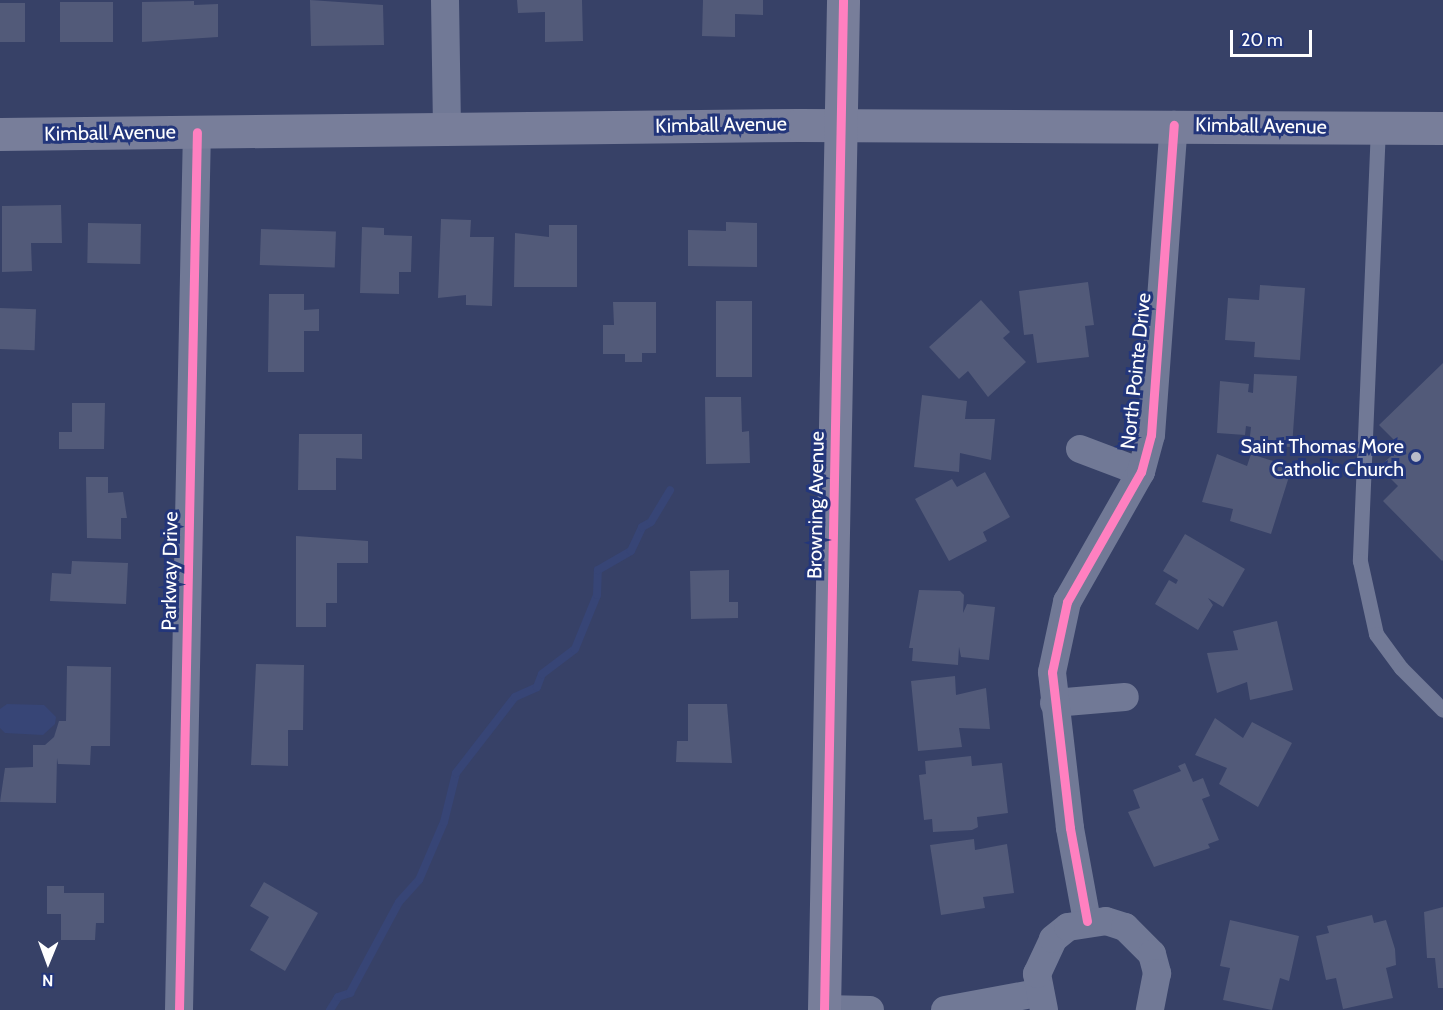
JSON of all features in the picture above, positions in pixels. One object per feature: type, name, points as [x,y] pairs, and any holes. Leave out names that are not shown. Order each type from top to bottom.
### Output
[{"type":"main road","name":"Browning Avenue","points":[[824,1009],[843,0]]},
{"type":"main road","name":"Kimball Avenue","points":[[0,134],[842,124],[1443,128]]},
{"type":"street","points":[[445,0],[447,128]]},
{"type":"street","name":"North Pointe Drive","points":[[1087,921],[1054,703],[1052,672],[1066,602],[1141,472],[1155,393],[1174,125]]},
{"type":"street","name":"Parkway Drive","points":[[179,1010],[197,132]]},
{"type":"street","points":[[1080,448],[1141,472]]},
{"type":"street","points":[[1054,703],[1125,697]]},
{"type":"street","points":[[945,1010],[1041,1002],[1037,974],[1047,947],[1068,927],[1087,921],[1125,927],[1140,938],[1157,973],[1150,1010]]},
{"type":"street","points":[[824,1009],[870,1010]]},
{"type":"lane","points":[[1378,127],[1360,561],[1376,634],[1401,668],[1443,710]]},
{"type":"water","points":[[7,704],[44,705],[56,717],[55,724],[43,735],[5,733],[0,728],[0,709]]},
{"type":"building","points":[[310,0],[383,5],[384,45],[311,46]]},
{"type":"building","points":[[517,0],[582,0],[583,41],[545,42],[545,12],[518,13]]},
{"type":"building","points":[[703,0],[763,0],[763,15],[735,14],[735,37],[702,36]]},
{"type":"building","points":[[194,1],[194,5],[218,4],[218,37],[142,42],[142,2]]},
{"type":"building","points":[[60,2],[113,2],[113,42],[60,42]]},
{"type":"building","points":[[0,3],[25,3],[25,42],[0,42]]},
{"type":"building","points":[[61,205],[62,243],[31,243],[32,271],[2,272],[2,206]]},
{"type":"building","points":[[441,219],[471,220],[470,237],[494,237],[492,306],[466,305],[466,295],[438,298]]},
{"type":"building","points":[[726,222],[757,223],[757,267],[688,266],[688,230],[726,231]]},
{"type":"building","points":[[88,223],[141,224],[140,264],[87,263]]},
{"type":"building","points":[[549,225],[577,225],[577,287],[514,287],[515,233],[549,237]]},
{"type":"building","points":[[362,227],[384,228],[384,235],[412,236],[411,272],[399,272],[399,294],[360,293]]},
{"type":"building","points":[[261,229],[336,232],[335,268],[260,265]]},
{"type":"building","points":[[1088,282],[1094,325],[1085,326],[1089,357],[1037,363],[1033,334],[1024,335],[1019,291]]},
{"type":"building","points":[[1260,285],[1305,288],[1300,360],[1254,357],[1255,342],[1225,340],[1228,298],[1259,300]]},
{"type":"building","points":[[269,294],[304,294],[304,310],[319,309],[319,331],[304,331],[304,372],[268,372]]},
{"type":"building","points":[[981,300],[1010,332],[1003,338],[1026,362],[988,397],[968,371],[959,379],[929,347]]},
{"type":"building","points":[[716,301],[752,301],[752,377],[716,377]]},
{"type":"building","points":[[613,302],[656,302],[656,353],[642,353],[642,362],[625,362],[625,354],[603,354],[603,325],[614,325]]},
{"type":"building","points":[[0,308],[36,309],[35,350],[0,349]]},
{"type":"building","name":"Saint Thomas More Catholic Church","points":[[1443,363],[1442,561],[1383,501],[1398,486],[1379,467],[1401,447],[1379,425]]},
{"type":"building","points":[[1254,374],[1297,376],[1292,447],[1249,445],[1251,427],[1246,426],[1245,435],[1217,433],[1220,381],[1249,384],[1248,392],[1253,393]]},
{"type":"building","points":[[922,395],[967,401],[965,419],[995,419],[991,460],[960,453],[959,472],[914,467]]},
{"type":"building","points":[[705,397],[741,397],[742,432],[749,431],[750,463],[706,464]]},
{"type":"building","points":[[72,403],[105,403],[104,449],[59,449],[59,432],[72,432]]},
{"type":"building","points":[[299,434],[362,434],[362,459],[336,458],[336,490],[298,490]]},
{"type":"building","points":[[1217,454],[1247,466],[1251,454],[1292,467],[1271,534],[1230,521],[1233,509],[1202,502]]},
{"type":"building","points":[[985,472],[1010,517],[983,532],[987,541],[949,561],[915,499],[952,479],[957,487]]},
{"type":"building","points":[[86,477],[108,477],[108,493],[123,492],[127,518],[121,518],[121,539],[87,538]]},
{"type":"building","points":[[1185,534],[1245,569],[1223,607],[1208,598],[1213,605],[1198,630],[1155,604],[1169,580],[1176,584],[1178,580],[1163,571]]},
{"type":"building","points":[[296,536],[368,541],[368,563],[337,563],[337,603],[326,603],[326,627],[296,627]]},
{"type":"building","points":[[72,561],[128,563],[126,604],[50,601],[52,573],[71,574]]},
{"type":"building","points":[[729,570],[729,602],[738,602],[738,618],[691,619],[690,571]]},
{"type":"building","points":[[919,590],[960,591],[964,595],[963,613],[967,604],[995,607],[989,660],[961,657],[959,647],[958,665],[912,661],[913,648],[909,648]]},
{"type":"building","points":[[1277,621],[1293,690],[1250,700],[1247,682],[1217,693],[1207,653],[1238,650],[1233,631]]},
{"type":"building","points":[[256,664],[304,665],[303,730],[288,730],[288,766],[251,765]]},
{"type":"building","points":[[67,666],[111,667],[110,746],[91,746],[90,765],[58,764],[57,758],[56,803],[0,802],[5,768],[33,767],[33,745],[45,745],[54,737],[59,721],[66,721]]},
{"type":"building","points":[[955,676],[956,695],[986,688],[990,729],[959,728],[962,747],[918,751],[911,681]]},
{"type":"building","points":[[688,704],[727,704],[732,763],[676,762],[677,741],[688,741]]},
{"type":"building","points":[[1215,718],[1243,738],[1252,722],[1292,743],[1258,807],[1219,784],[1227,768],[1195,755]]},
{"type":"building","points":[[971,756],[972,766],[1002,763],[1008,813],[977,817],[978,827],[972,830],[933,832],[932,819],[924,820],[919,775],[926,774],[925,761]]},
{"type":"building","points":[[1185,763],[1193,782],[1203,778],[1210,796],[1202,799],[1219,840],[1208,844],[1210,848],[1154,867],[1128,812],[1140,808],[1133,790],[1181,771],[1178,766]]},
{"type":"building","points":[[974,839],[975,850],[1007,844],[1014,893],[983,897],[985,908],[941,915],[930,845]]},
{"type":"building","points":[[264,882],[318,913],[285,971],[250,950],[269,917],[250,906]]},
{"type":"building","points":[[47,886],[64,886],[64,893],[104,893],[104,923],[96,923],[95,940],[61,940],[61,914],[47,914]]},
{"type":"building","points":[[1443,907],[1443,988],[1438,988],[1435,958],[1427,958],[1424,912]]},
{"type":"building","points":[[1372,915],[1374,923],[1386,920],[1395,949],[1396,965],[1386,968],[1393,998],[1343,1009],[1336,978],[1326,980],[1316,936],[1329,933],[1327,926]]},
{"type":"building","points":[[1230,920],[1299,936],[1289,981],[1280,978],[1272,1010],[1223,1000],[1230,968],[1220,966]]},
{"type":"waterway","points":[[330,1010],[338,997],[350,993],[399,902],[419,880],[444,822],[456,773],[515,697],[537,687],[542,674],[575,649],[597,595],[598,570],[631,551],[642,527],[651,522],[670,490]]},
{"type":"cycle path","points":[[824,1010],[843,0]]},
{"type":"cycle path","points":[[1087,921],[1070,828],[1052,672],[1067,602],[1141,472],[1151,435],[1174,125]]},
{"type":"cycle path","points":[[179,1010],[197,132]]},
{"type":"place","name":"Saint Thomas More Catholic Church","points":[[1416,457]]}]
